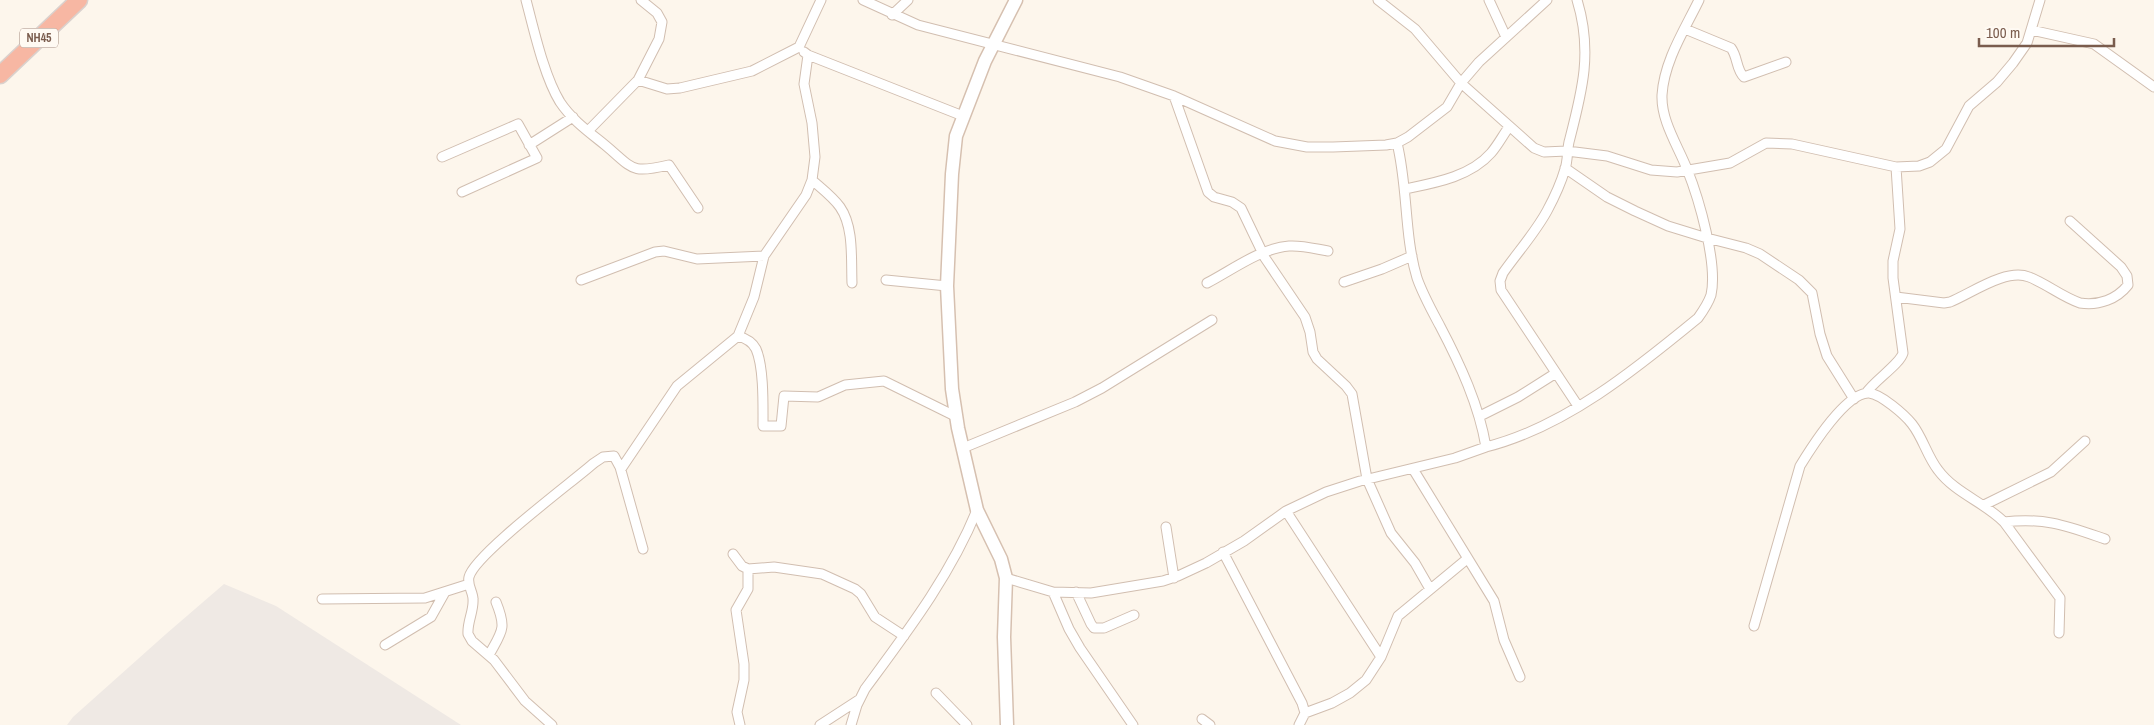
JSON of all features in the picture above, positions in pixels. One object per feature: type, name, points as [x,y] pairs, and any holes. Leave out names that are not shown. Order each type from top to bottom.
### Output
[{"type":"highway","name":"NH45","points":[[0,75],[79,0]]},
{"type":"street","points":[[526,0],[555,92],[573,117],[631,167],[647,170],[669,165],[698,208]]},
{"type":"street","points":[[588,131],[638,80],[662,30],[662,22],[657,13],[641,0]]},
{"type":"street","points":[[638,80],[667,89],[680,88],[752,71],[798,47],[821,0]]},
{"type":"street","points":[[863,0],[892,15],[918,25],[1120,77],[1174,96],[1275,141],[1289,145],[1334,148],[1397,143],[1408,137],[1447,107],[1461,83],[1480,62],[1547,0]]},
{"type":"street","points":[[892,15],[908,0]]},
{"type":"street","points":[[1007,725],[1004,637],[1006,578],[1001,558],[978,510],[963,448],[952,390],[947,286],[952,174],[956,136],[993,44],[1016,0]]},
{"type":"street","points":[[1378,0],[1415,29],[1461,83],[1534,148],[1544,152],[1567,151],[1607,156],[1651,170],[1688,171],[1730,163],[1758,146],[1774,143],[1792,144],[1896,167],[1919,166],[1930,162],[1943,153],[1969,106],[2006,72],[2027,42],[2040,0]]},
{"type":"street","points":[[1489,0],[1506,37]]},
{"type":"street","points":[[1577,0],[1585,39],[1584,82],[1567,151],[1566,168],[1546,212],[1503,273],[1500,282],[1501,290],[1578,406]]},
{"type":"street","points":[[1006,578],[1053,592],[1076,592],[1106,591],[1174,578],[1191,571],[1244,541],[1286,511],[1326,492],[1486,447],[1539,427],[1578,406],[1636,369],[1698,318],[1706,308],[1711,295],[1712,279],[1707,238],[1688,171],[1662,108],[1662,94],[1669,63],[1700,0]]},
{"type":"street","points":[[1685,29],[1731,48],[1735,54],[1739,71],[1744,77],[1786,62]]},
{"type":"street","points":[[2031,30],[2094,44],[2154,86]]},
{"type":"street","points":[[798,47],[808,55],[963,116]]},
{"type":"street","points":[[621,469],[676,386],[738,336],[754,298],[764,256],[806,195],[812,180],[814,143],[804,84],[808,55]]},
{"type":"street","points":[[1174,96],[1208,192],[1214,197],[1232,202],[1241,208],[1263,254],[1305,317],[1310,332],[1312,352],[1352,394],[1368,479],[1391,533],[1416,563],[1430,589]]},
{"type":"street","points":[[529,145],[573,117]]},
{"type":"street","points":[[442,157],[518,124],[537,158],[462,192]]},
{"type":"street","points":[[1405,189],[1450,178],[1479,163],[1491,153],[1509,127]]},
{"type":"street","points":[[1397,143],[1402,165],[1412,256],[1423,293],[1454,355],[1480,416],[1486,447]]},
{"type":"street","points":[[1754,626],[1800,466],[1825,428],[1854,399],[1866,393],[1877,379],[1902,356],[1893,261],[1900,220],[1896,167]]},
{"type":"street","points":[[1566,168],[1618,203],[1668,226],[1746,248],[1760,254],[1808,287],[1814,300],[1820,334],[1827,356],[1854,399]]},
{"type":"street","points":[[812,180],[834,200],[845,216],[849,231],[852,283]]},
{"type":"street","points":[[1896,297],[1944,303],[1950,302],[2000,278],[2019,274],[2029,277],[2080,304],[2090,305],[2121,294],[2128,285],[2127,276],[2121,267],[2070,221]]},
{"type":"street","points":[[1207,283],[1263,254],[1287,246],[1328,250]]},
{"type":"street","points":[[581,280],[655,252],[664,251],[697,258],[764,256]]},
{"type":"street","points":[[1344,282],[1370,274],[1412,256]]},
{"type":"street","points":[[886,280],[947,286]]},
{"type":"street","points":[[963,448],[1075,402],[1102,388],[1212,320]]},
{"type":"street","points":[[738,336],[747,338],[756,348],[763,396],[763,426],[781,426],[784,396],[818,397],[845,385],[884,381],[957,417]]},
{"type":"street","points":[[1480,416],[1518,397],[1556,373]]},
{"type":"street","points":[[1866,393],[1880,397],[1905,416],[1912,424],[1944,477],[1961,491],[1984,504],[2004,522],[2060,598],[2060,633]]},
{"type":"street","points":[[1984,504],[2051,472],[2085,442]]},
{"type":"street","points":[[552,725],[525,701],[489,655],[472,641],[468,634],[473,600],[469,584],[469,576],[472,570],[497,543],[603,457],[614,456],[621,469],[644,549]]},
{"type":"street","points":[[1413,469],[1494,601],[1504,640],[1520,677]]},
{"type":"street","points":[[854,724],[860,699],[904,636],[959,551],[978,510]]},
{"type":"street","points":[[1286,511],[1382,657]]},
{"type":"street","points":[[2004,522],[2024,519],[2054,522],[2106,539]]},
{"type":"street","points":[[1166,528],[1174,578]]},
{"type":"street","points":[[1223,552],[1282,661],[1305,713]]},
{"type":"street","points":[[733,554],[742,566],[748,569],[774,567],[822,574],[855,589],[861,594],[875,618],[904,636]]},
{"type":"street","points":[[1299,725],[1305,713],[1350,694],[1366,680],[1382,657],[1398,616],[1467,559]]},
{"type":"street","points":[[740,725],[737,712],[744,680],[744,664],[736,610],[748,589],[748,569]]},
{"type":"street","points":[[322,599],[426,598],[469,584]]},
{"type":"street","points":[[385,645],[431,617],[445,592]]},
{"type":"street","points":[[1053,592],[1069,629],[1080,648],[1133,725]]},
{"type":"street","points":[[1076,592],[1094,628],[1104,628],[1134,615]]},
{"type":"street","points":[[489,655],[504,624],[496,602]]},
{"type":"street","points":[[936,693],[967,725]]},
{"type":"street","points":[[820,725],[860,699]]},
{"type":"street","points":[[1202,718],[1210,725]]},
{"type":"shaded area","points":[[224,584],[276,606],[461,725],[67,725],[73,717]]}]
